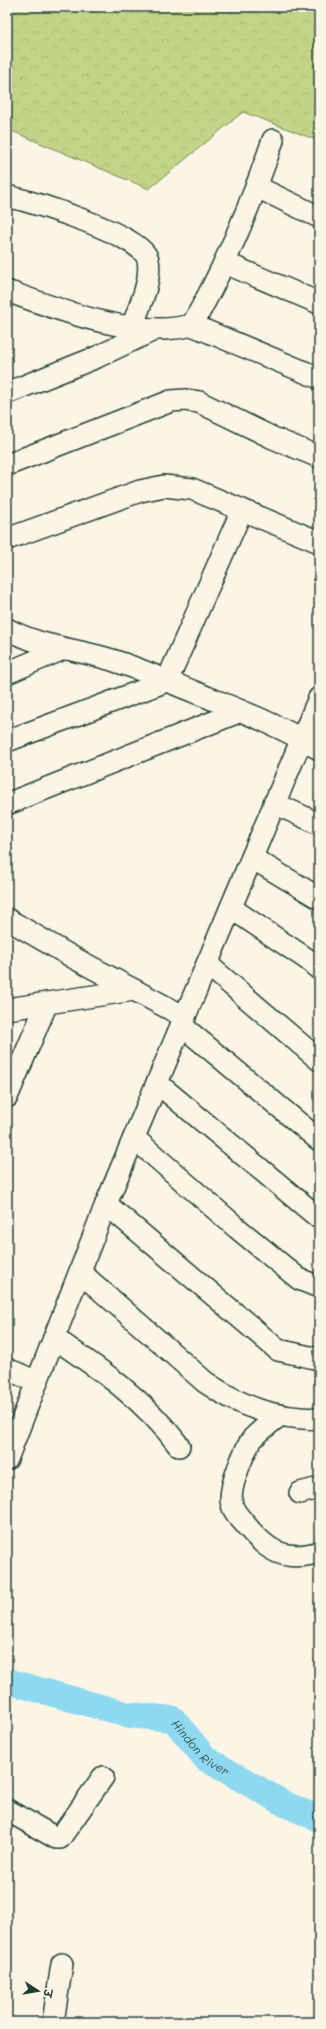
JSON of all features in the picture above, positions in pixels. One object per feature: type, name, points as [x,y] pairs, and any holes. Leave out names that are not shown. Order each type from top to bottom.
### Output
[{"type":"street","points":[[192,325],[225,262],[257,187],[273,140]]},
{"type":"street","points":[[257,187],[319,217]]},
{"type":"street","points":[[7,196],[34,203],[122,236],[137,245],[148,258],[150,273],[132,327]]},
{"type":"street","points":[[225,262],[319,303]]},
{"type":"street","points":[[7,291],[70,313],[132,327],[156,329],[192,325],[319,378]]},
{"type":"street","points":[[7,393],[97,357],[156,329]]},
{"type":"street","points":[[7,465],[171,401],[185,400],[199,402],[273,438],[319,457]]},
{"type":"street","points":[[7,539],[140,491],[164,486],[192,489],[319,542]]},
{"type":"street","points":[[7,741],[167,681],[242,510]]},
{"type":"street","points":[[7,630],[23,638],[62,649],[112,660],[241,711],[311,744]]},
{"type":"street","points":[[7,673],[62,649]]},
{"type":"street","points":[[7,1459],[106,1204],[274,803],[311,744],[319,698]]},
{"type":"street","points":[[7,804],[241,711]]},
{"type":"street","points":[[274,803],[319,824]]},
{"type":"street","points":[[252,858],[319,898]]},
{"type":"street","points":[[231,908],[307,959],[319,969]]},
{"type":"street","points":[[7,919],[74,958],[134,990],[183,1021],[319,1140]]},
{"type":"street","points":[[207,964],[319,1060]]},
{"type":"street","points":[[7,1009],[134,990]]},
{"type":"street","points":[[7,1097],[46,1003]]},
{"type":"street","points":[[157,1083],[319,1218]]},
{"type":"street","points":[[134,1138],[237,1228],[299,1279],[319,1287]]},
{"type":"street","points":[[106,1204],[278,1350],[319,1359]]},
{"type":"street","points":[[80,1272],[205,1382],[246,1406],[279,1416],[319,1420]]},
{"type":"street","points":[[54,1338],[127,1391],[153,1414],[179,1446]]},
{"type":"street","points":[[7,1369],[37,1382]]},
{"type":"street","points":[[279,1416],[252,1440],[244,1456],[232,1487],[231,1498],[233,1509],[259,1542],[272,1551],[299,1555],[319,1552]]},
{"type":"street","points":[[7,1810],[56,1838],[60,1838],[103,1777]]},
{"type":"street","points":[[53,2022],[62,1964]]},
{"type":"green space","points":[[7,7],[319,7],[319,141],[243,112],[149,189],[7,129]]},
{"type":"waterway","name":"Hindon River","points":[[7,1681],[129,1715],[173,1719],[206,1759],[285,1804],[319,1819]]}]
